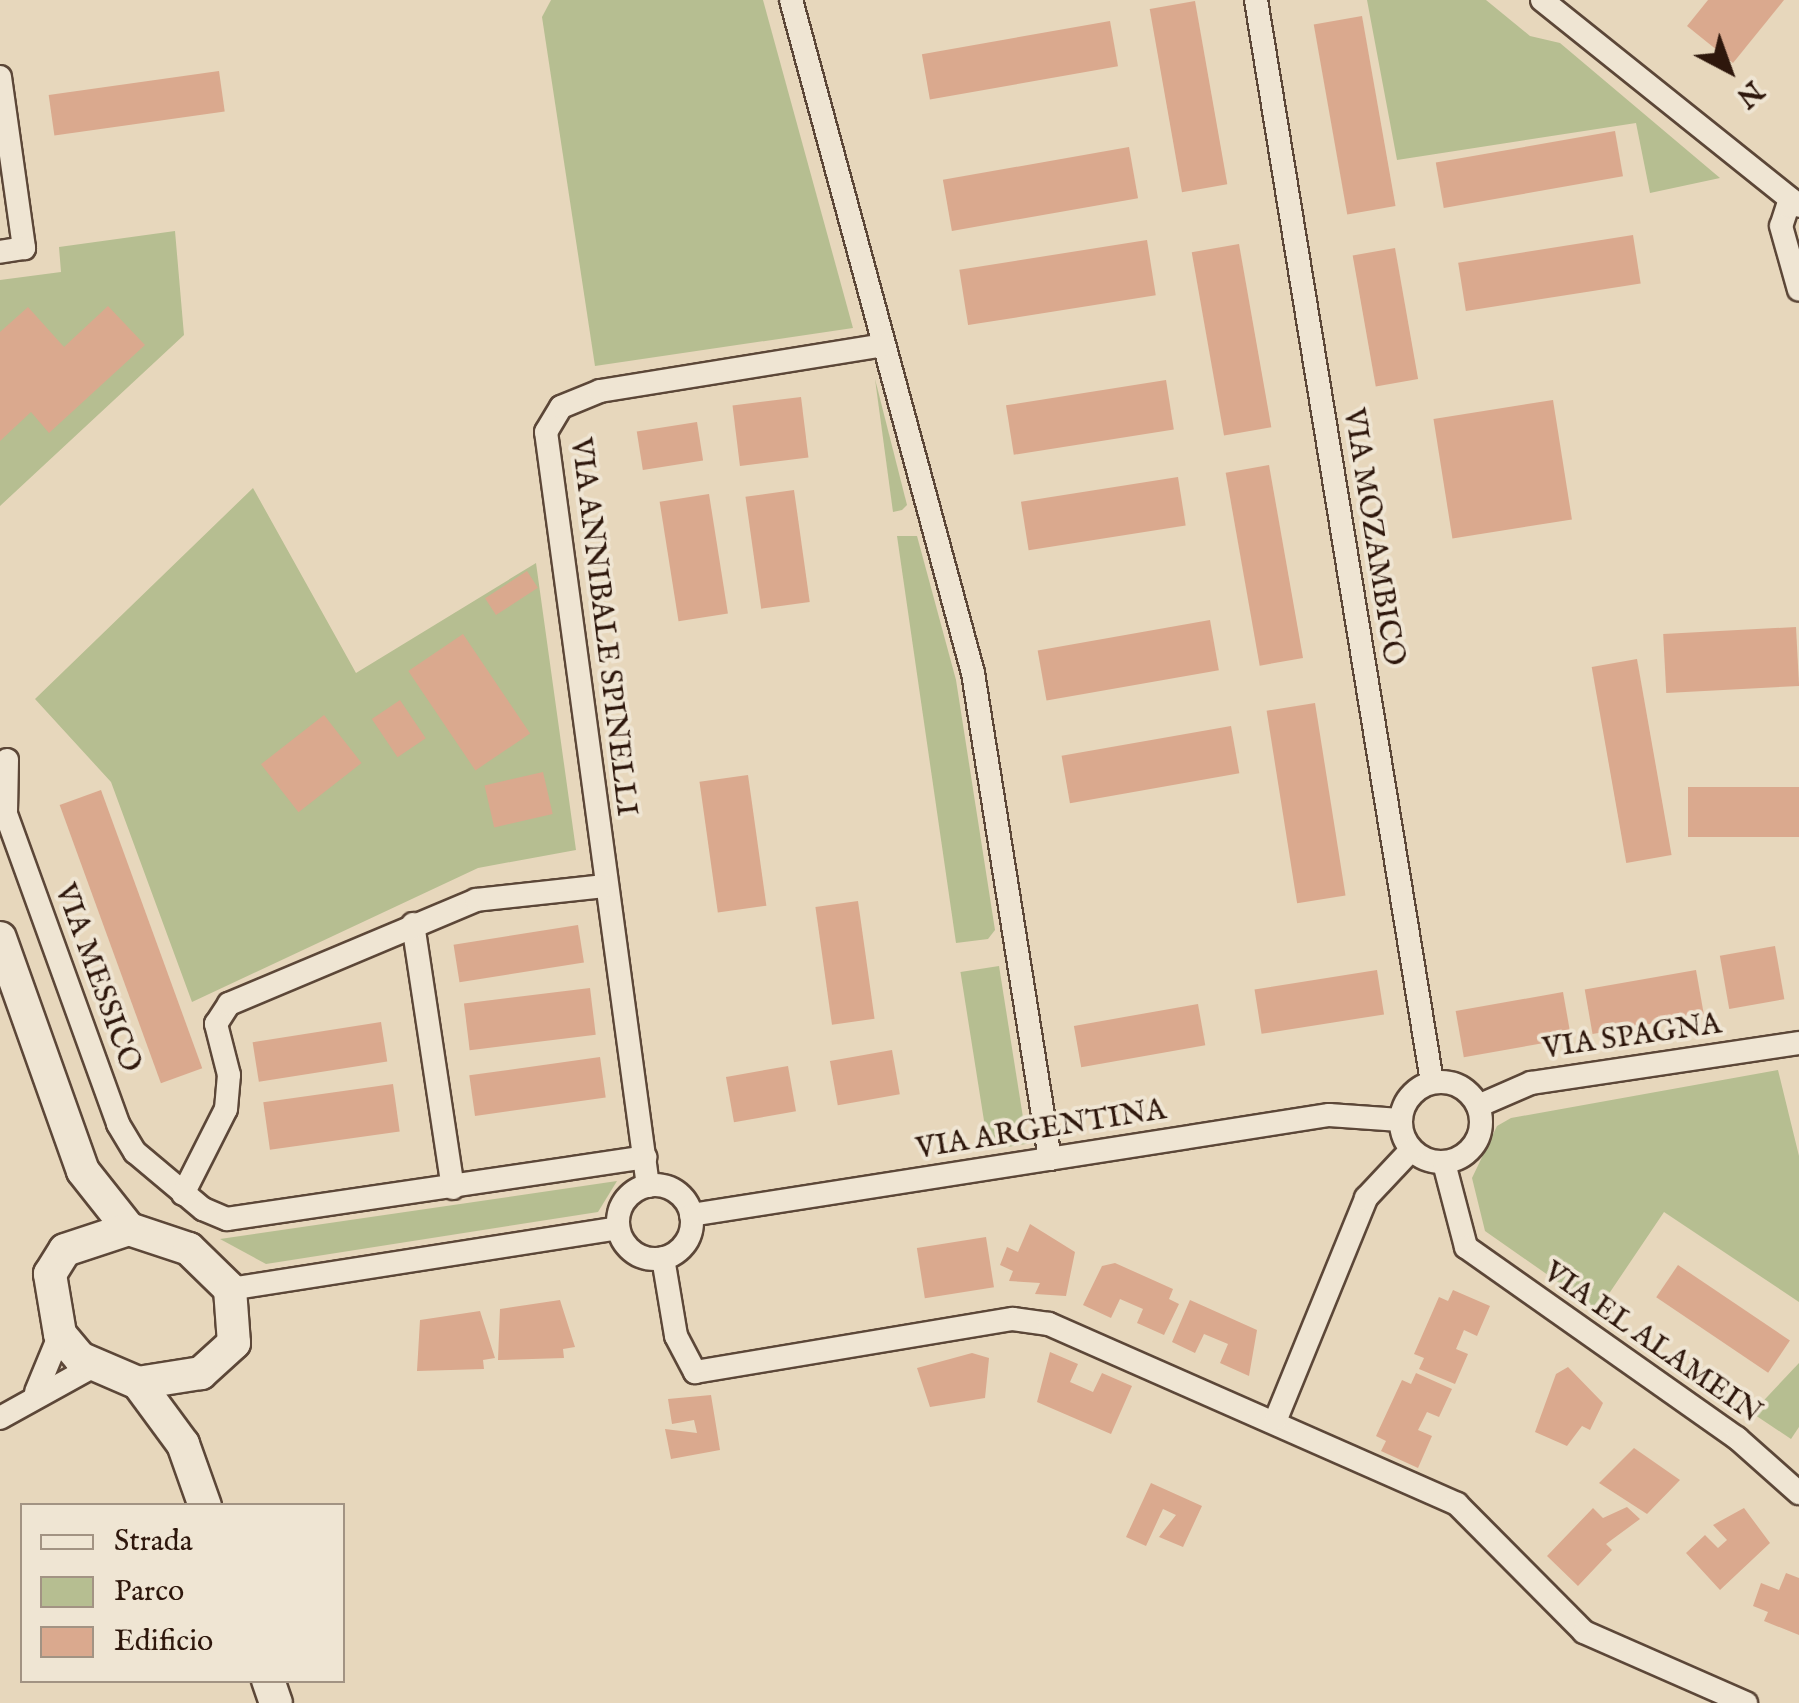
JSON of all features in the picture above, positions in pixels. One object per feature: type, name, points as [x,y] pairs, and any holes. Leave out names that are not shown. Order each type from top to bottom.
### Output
[{"type":"main road","points":[[0,938],[83,1171],[129,1228],[190,1249],[230,1289],[234,1342],[214,1364],[183,1444]]},
{"type":"main road","points":[[83,1171],[65,1250],[49,1289],[60,1334],[94,1366],[138,1383],[176,1381],[214,1364]]},
{"type":"main road","points":[[65,1250],[129,1228]]},
{"type":"main road","points":[[138,1383],[183,1444],[204,1503]]},
{"type":"street","name":"VIA MOZAMBICO","points":[[1256,0],[1432,1082]]},
{"type":"street","points":[[1542,0],[1794,202],[1782,226],[1799,290]]},
{"type":"street","points":[[790,5],[973,673],[1050,1158]]},
{"type":"street","points":[[0,76],[24,248],[0,252]]},
{"type":"street","name":"VIA ANNIBALE SPINELLI","points":[[648,1186],[546,461],[550,422],[600,390],[884,345]]},
{"type":"street","name":"VIA MESSICO","points":[[8,760],[6,814],[118,1124],[182,1194],[228,1219],[645,1157]]},
{"type":"street","points":[[182,1194],[226,1109],[219,1014],[413,924],[476,900],[605,886]]},
{"type":"street","points":[[413,924],[453,1188]]},
{"type":"street","name":"VIA SPAGNA","points":[[1478,1106],[1531,1083],[1799,1043]]},
{"type":"street","points":[[1432,1082],[1454,1084],[1478,1106],[1476,1143],[1444,1163],[1411,1150],[1400,1120],[1410,1096],[1432,1082]]},
{"type":"street","name":"VIA ARGENTINA","points":[[691,1215],[1329,1115],[1400,1120]]},
{"type":"street","points":[[1276,1419],[1366,1198],[1411,1150]]},
{"type":"street","name":"VIA EL ALAMEIN","points":[[1444,1163],[1466,1247],[1737,1438],[1799,1493]]},
{"type":"street","points":[[648,1186],[680,1195],[691,1215],[686,1242],[663,1258],[634,1253],[618,1228],[622,1206],[648,1186]]},
{"type":"street","points":[[230,1289],[618,1228]]},
{"type":"street","points":[[663,1258],[676,1336],[695,1372],[1028,1320],[1276,1419],[1457,1504],[1584,1632],[1746,1703]]},
{"type":"street","points":[[30,1398],[60,1334]]},
{"type":"street","points":[[0,1418],[94,1366]]},
{"type":"green space","points":[[551,0],[763,0],[853,328],[595,366],[542,17]]},
{"type":"green space","points":[[1367,0],[1486,0],[1530,36],[1560,43],[1720,178],[1650,193],[1636,123],[1397,160]]},
{"type":"green space","points":[[175,231],[184,335],[0,506],[0,280],[61,272],[59,247]]},
{"type":"green space","points":[[875,379],[907,505],[893,512]]},
{"type":"green space","points":[[253,488],[356,673],[536,563],[576,850],[478,868],[192,1002],[111,782],[35,699]]},
{"type":"green space","points":[[897,536],[917,536],[956,680],[995,930],[988,939],[956,943]]},
{"type":"green space","points":[[999,966],[1027,1144],[989,1150],[960,972]]},
{"type":"green space","points":[[1778,1070],[1799,1156],[1799,1302],[1664,1212],[1598,1310],[1485,1231],[1472,1178],[1497,1126],[1511,1118]]},
{"type":"green space","points":[[617,1181],[598,1212],[266,1264],[220,1239]]},
{"type":"green space","points":[[1799,1363],[1799,1427],[1791,1439],[1752,1413]]},
{"type":"building","points":[[1708,0],[1784,0],[1733,63],[1687,26]]},
{"type":"building","points":[[1195,1],[1227,184],[1182,192],[1150,9]]},
{"type":"building","points":[[1362,16],[1396,206],[1347,215],[1314,25]]},
{"type":"building","points":[[1110,21],[1118,66],[930,99],[922,54]]},
{"type":"building","points":[[219,71],[225,112],[54,136],[49,95]]},
{"type":"building","points":[[1615,131],[1623,176],[1444,208],[1436,163]]},
{"type":"building","points":[[1129,147],[1138,198],[952,231],[943,180]]},
{"type":"building","points":[[1633,235],[1641,283],[1466,311],[1458,263]]},
{"type":"building","points":[[1147,240],[1156,295],[968,325],[959,270]]},
{"type":"building","points":[[1239,244],[1271,427],[1224,436],[1192,252]]},
{"type":"building","points":[[1395,248],[1418,379],[1376,386],[1353,255]]},
{"type":"building","points":[[108,306],[145,345],[49,433],[31,412],[0,441],[0,332],[28,307],[64,347]]},
{"type":"building","points":[[1166,380],[1174,429],[1014,455],[1006,405]]},
{"type":"building","points":[[801,397],[808,458],[740,466],[733,405]]},
{"type":"building","points":[[1553,400],[1572,520],[1452,538],[1433,419]]},
{"type":"building","points":[[697,422],[703,461],[643,470],[637,432]]},
{"type":"building","points":[[1269,465],[1303,658],[1260,666],[1226,473]]},
{"type":"building","points":[[1178,477],[1186,525],[1029,550],[1021,502]]},
{"type":"building","points":[[794,490],[810,602],[761,609],[745,497]]},
{"type":"building","points":[[709,494],[728,614],[679,621],[660,502]]},
{"type":"building","points":[[527,571],[538,588],[496,615],[485,598]]},
{"type":"building","points":[[1210,620],[1219,670],[1047,701],[1038,650]]},
{"type":"building","points":[[1796,627],[1799,686],[1666,693],[1663,634]]},
{"type":"building","points":[[463,634],[530,733],[475,770],[408,671]]},
{"type":"building","points":[[1637,659],[1672,855],[1626,863],[1592,667]]},
{"type":"building","points":[[400,700],[426,738],[398,757],[372,719]]},
{"type":"building","points":[[1315,703],[1346,896],[1297,903],[1267,711]]},
{"type":"building","points":[[324,715],[362,763],[299,812],[261,764]]},
{"type":"building","points":[[1231,726],[1239,773],[1070,803],[1062,756]]},
{"type":"building","points":[[543,772],[553,814],[494,827],[485,785]]},
{"type":"building","points":[[748,775],[766,906],[718,913],[699,782]]},
{"type":"building","points":[[1688,787],[1799,787],[1799,837],[1688,837]]},
{"type":"building","points":[[101,790],[202,1068],[161,1083],[60,805]]},
{"type":"building","points":[[858,901],[875,1019],[832,1025],[815,907]]},
{"type":"building","points":[[578,925],[584,963],[459,982],[454,945]]},
{"type":"building","points":[[1775,946],[1784,999],[1729,1009],[1720,956]]},
{"type":"building","points":[[1377,970],[1384,1014],[1262,1034],[1255,989]]},
{"type":"building","points":[[1696,970],[1704,1014],[1593,1034],[1585,990]]},
{"type":"building","points":[[590,988],[596,1035],[470,1050],[464,1003]]},
{"type":"building","points":[[1563,992],[1571,1038],[1464,1057],[1456,1011]]},
{"type":"building","points":[[1198,1004],[1205,1045],[1081,1067],[1074,1026]]},
{"type":"building","points":[[381,1022],[387,1062],[259,1082],[253,1042]]},
{"type":"building","points":[[892,1050],[900,1094],[838,1105],[830,1061]]},
{"type":"building","points":[[600,1057],[606,1098],[475,1116],[469,1075]]},
{"type":"building","points":[[788,1066],[796,1111],[734,1122],[726,1077]]},
{"type":"building","points":[[393,1084],[400,1132],[270,1150],[263,1102]]},
{"type":"building","points":[[1030,1224],[1075,1252],[1066,1296],[1035,1294],[1040,1283],[1009,1281],[1013,1271],[1000,1265],[1007,1247],[1018,1252]]},
{"type":"building","points":[[986,1237],[994,1287],[925,1298],[917,1248]]},
{"type":"building","points":[[1115,1263],[1173,1289],[1169,1299],[1179,1304],[1164,1335],[1137,1323],[1143,1309],[1120,1299],[1111,1318],[1083,1305],[1102,1266]]},
{"type":"building","points":[[1678,1265],[1790,1340],[1768,1373],[1656,1297]]},
{"type":"building","points":[[1453,1290],[1490,1306],[1477,1336],[1464,1330],[1456,1349],[1468,1354],[1455,1384],[1419,1369],[1424,1358],[1414,1354],[1439,1297],[1448,1301]]},
{"type":"building","points":[[560,1300],[575,1347],[563,1349],[564,1358],[498,1360],[500,1309]]},
{"type":"building","points":[[1190,1300],[1257,1330],[1249,1376],[1220,1363],[1228,1344],[1204,1334],[1195,1353],[1172,1342]]},
{"type":"building","points":[[480,1311],[495,1358],[483,1360],[484,1369],[417,1371],[420,1320]]},
{"type":"building","points":[[1050,1352],[1078,1364],[1070,1382],[1093,1392],[1102,1373],[1132,1386],[1111,1434],[1037,1402]]},
{"type":"building","points":[[972,1353],[989,1358],[985,1398],[930,1407],[917,1368]]},
{"type":"building","points":[[1568,1367],[1603,1403],[1590,1430],[1582,1426],[1567,1446],[1535,1432],[1556,1374]]},
{"type":"building","points":[[1416,1373],[1452,1389],[1439,1417],[1427,1412],[1418,1430],[1432,1436],[1418,1468],[1381,1451],[1386,1441],[1376,1436],[1402,1380],[1411,1384]]},
{"type":"building","points":[[711,1395],[720,1450],[671,1459],[665,1429],[697,1433],[694,1420],[672,1424],[668,1399]]},
{"type":"building","points":[[1634,1448],[1680,1480],[1647,1514],[1599,1483]]},
{"type":"building","points":[[1151,1483],[1202,1506],[1183,1547],[1159,1537],[1176,1515],[1163,1509],[1146,1546],[1126,1537]]},
{"type":"building","points":[[1627,1507],[1640,1519],[1606,1544],[1612,1550],[1578,1586],[1547,1556],[1593,1508],[1603,1518]]},
{"type":"building","points":[[1744,1508],[1770,1543],[1720,1590],[1686,1553],[1705,1535],[1718,1548],[1727,1540],[1713,1525]]},
{"type":"building","points":[[1786,1573],[1799,1578],[1799,1635],[1764,1621],[1768,1612],[1753,1606],[1761,1583],[1779,1590]]}]
